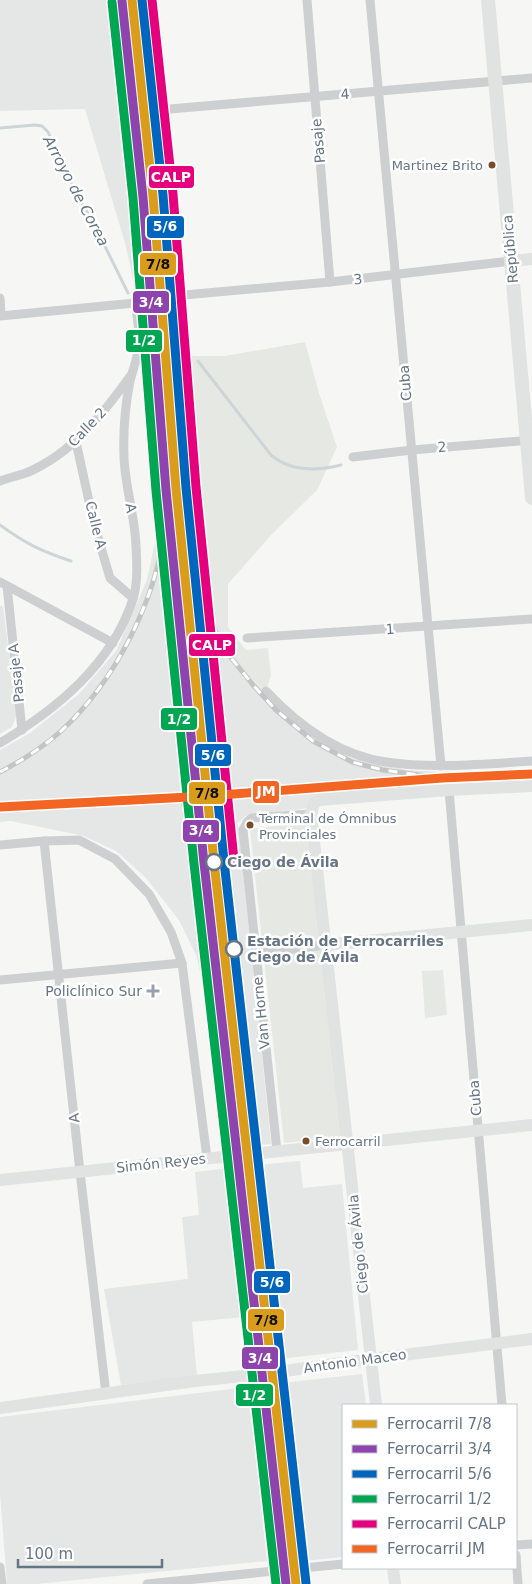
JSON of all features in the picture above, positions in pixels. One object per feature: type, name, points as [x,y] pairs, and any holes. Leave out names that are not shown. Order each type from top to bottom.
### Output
[{"type":"main road","name":"República","points":[[488,0],[529,440],[532,498]]},
{"type":"street","points":[[148,0],[158,110]]},
{"type":"street","name":"Pasaje","points":[[307,0],[330,282]]},
{"type":"street","name":"Cuba","points":[[370,0],[441,766]]},
{"type":"street","name":"4","points":[[158,110],[532,78]]},
{"type":"street","name":"3","points":[[158,110],[179,292],[184,295],[330,282],[532,259]]},
{"type":"street","points":[[0,298],[1,316]]},
{"type":"street","name":"A","points":[[0,743],[52,708],[75,688],[114,643],[133,598],[137,575],[136,544],[124,458],[125,417],[139,345],[135,303],[1,316]]},
{"type":"street","name":"Calle 2","points":[[0,480],[26,472],[59,454],[76,442],[110,403],[134,370]]},
{"type":"street","name":"2","points":[[353,457],[529,440]]},
{"type":"street","name":"Calle A","points":[[76,442],[94,524],[110,578],[133,598]]},
{"type":"street","points":[[4,584],[114,643]]},
{"type":"street","name":"Pasaje A","points":[[4,584],[22,730]]},
{"type":"street","name":"1","points":[[247,638],[532,619]]},
{"type":"street","points":[[266,691],[296,720],[324,740],[356,754],[385,762],[441,766],[532,761]]},
{"type":"street","points":[[311,814],[314,803],[318,800],[532,786]]},
{"type":"street","name":"Cuba","points":[[449,790],[502,1404]]},
{"type":"street","name":"Ciego de Ávila","points":[[311,814],[376,1404]]},
{"type":"street","name":"Van Horne","points":[[276,1150],[243,830],[247,822],[252,818],[311,814]]},
{"type":"street","points":[[0,845],[79,840],[114,858],[149,894],[170,932],[182,963],[206,1158]]},
{"type":"street","name":"A","points":[[44,841],[106,1394]]},
{"type":"street","points":[[255,954],[325,945],[532,925]]},
{"type":"street","points":[[0,980],[182,963]]},
{"type":"street","name":"Simón Reyes","points":[[0,1180],[532,1125]]},
{"type":"street","name":"Antonio Maceo","points":[[0,1408],[195,1381],[532,1339]]},
{"type":"street","points":[[517,1545],[532,1544]]},
{"type":"street","points":[[147,1584],[342,1564]]},
{"type":"street","points":[[0,1567],[2,1584]]},
{"type":"street","points":[[393,1569],[395,1584]]},
{"type":"street","points":[[517,1569],[518,1584]]},
{"type":"shaded area","points":[[0,0],[141,0],[186,497],[200,564],[221,626],[253,679],[296,722],[322,741],[351,758],[407,770],[441,772],[442,784],[321,795],[309,808],[245,816],[238,823],[271,1144],[256,1145],[258,1165],[300,1161],[303,1188],[342,1184],[358,1350],[279,1359],[282,1383],[362,1374],[366,1404],[342,1404],[342,1557],[303,1561],[305,1584],[281,1584],[232,1155],[216,1037],[196,955],[179,920],[145,877],[116,851],[84,836],[11,821],[0,822],[0,750],[30,733],[79,694],[116,651],[147,580],[160,518],[139,306],[125,243],[85,109],[0,111]]},
{"type":"shaded area","points":[[182,308],[192,356],[225,356],[305,342],[337,447],[317,490],[272,534],[228,584],[228,627],[246,650],[268,648],[271,675],[266,691],[253,679],[221,626],[200,564],[170,366],[172,315]]},
{"type":"shaded area","points":[[0,605],[3,607],[17,714],[12,727],[0,734]]},
{"type":"shaded area","points":[[309,822],[343,1137],[284,1143],[250,829]]},
{"type":"shaded area","points":[[443,970],[447,1015],[425,1018],[422,971]]},
{"type":"shaded area","points":[[230,1168],[244,1317],[192,1322],[197,1376],[121,1385],[104,1289],[188,1279],[182,1217],[199,1215],[195,1172]]},
{"type":"shaded area","points":[[248,1387],[267,1561],[37,1584],[7,1584],[0,1493],[0,1417]]},
{"type":"waterway","name":"Arroyo de Corea","points":[[0,128],[35,125],[42,126],[48,132],[76,194],[93,222],[128,293]]},
{"type":"waterway","name":"Arroyo de Corea","points":[[198,361],[271,455],[279,461],[304,469],[341,465]]},
{"type":"waterway","points":[[0,525],[34,546],[71,561]]},
{"type":"railway","points":[[118,0],[167,478],[177,651],[198,863],[204,915],[224,1033]]},
{"type":"railway","points":[[176,489],[203,605],[232,659],[276,710],[313,741],[352,762],[383,770],[442,778]]},
{"type":"railway","points":[[0,772],[31,754],[60,732],[80,712],[115,665],[142,612],[160,557],[165,529]]},
{"type":"rail line","name":"7/8","points":[[132,0],[153,196],[176,489],[214,862],[296,1584]]},
{"type":"rail line","name":"5/6","points":[[142,0],[163,195],[186,488],[224,861],[306,1583]]},
{"type":"rail line","name":"CALP","points":[[152,0],[173,194],[196,487],[234,860]]},
{"type":"rail line","name":"3/4","points":[[122,1],[143,197],[166,490],[204,863],[286,1584]]},
{"type":"rail line","name":"1/2","points":[[112,2],[133,198],[156,491],[194,864],[276,1584]]},
{"type":"rail line","name":"JM","points":[[0,807],[208,796],[442,778],[532,774]]},
{"type":"place","name":"Martinez Brito","points":[[492,165]]},
{"type":"place","name":"Terminal de Ómnibus Provinciales","points":[[250,825]]},
{"type":"place","name":"Ciego de Ávila","points":[[214,862]]},
{"type":"place","name":"Estación de Ferrocarriles Ciego de Ávila","points":[[234,949]]},
{"type":"place","name":"Policlínico Sur","points":[[153,991]]},
{"type":"place","name":"Ferrocarril","points":[[306,1141]]}]
